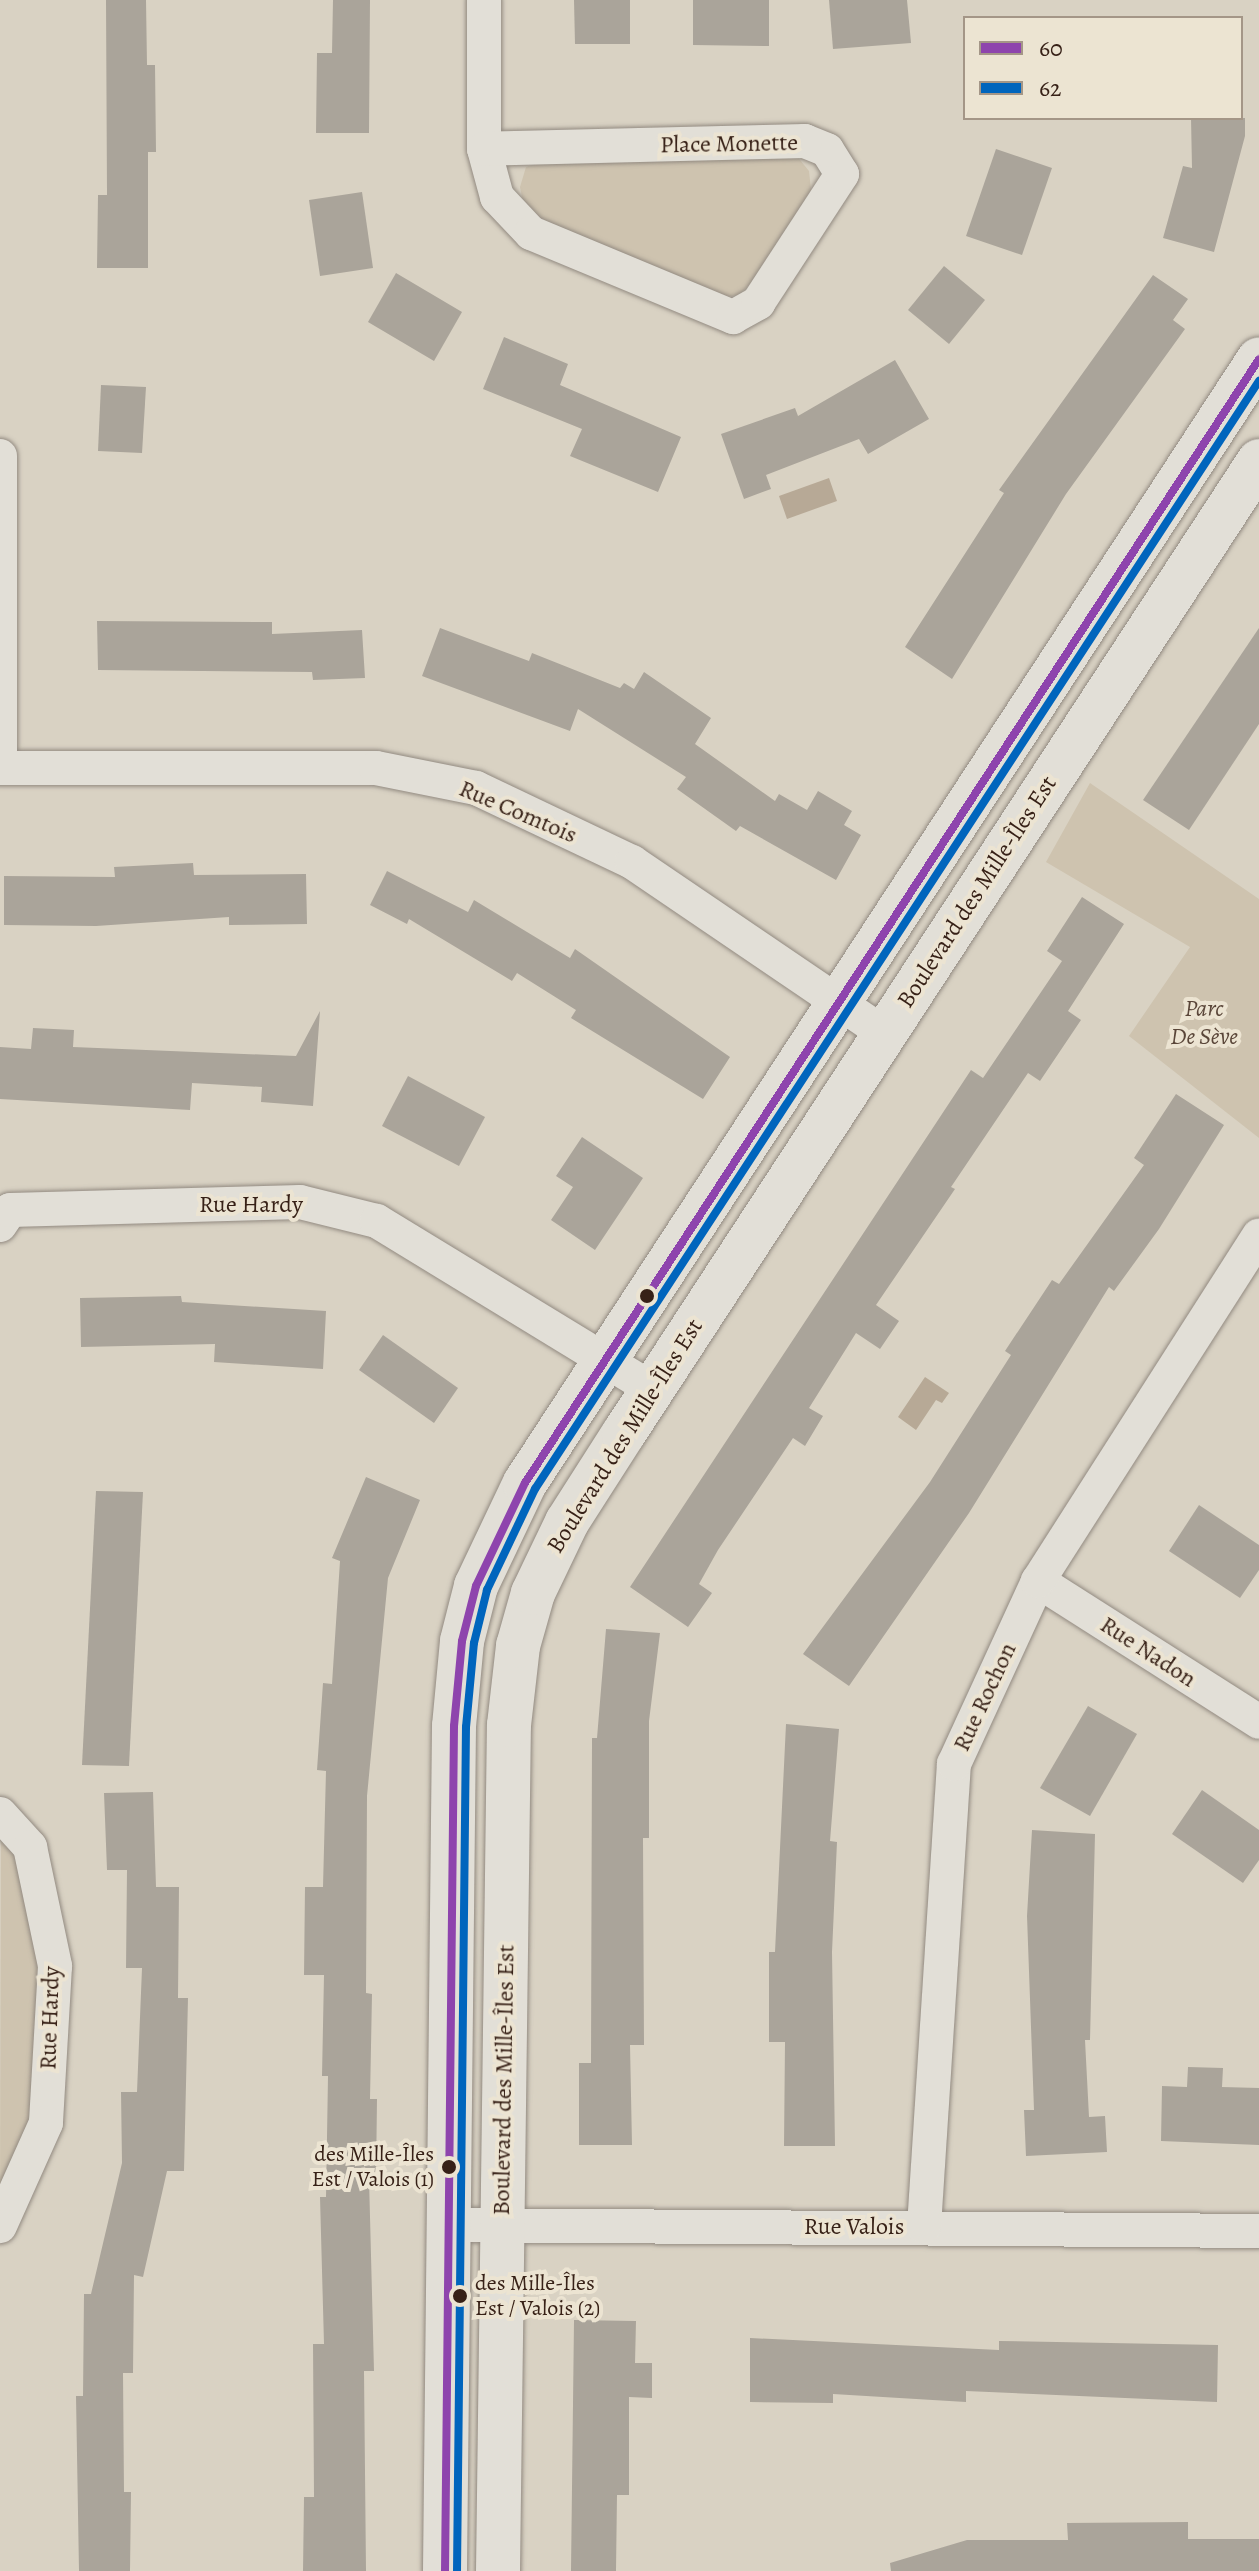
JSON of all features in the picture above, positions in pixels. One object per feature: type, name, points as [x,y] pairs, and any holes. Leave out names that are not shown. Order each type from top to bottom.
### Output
[{"type":"street","name":"Place Monette","points":[[484,0],[484,149],[497,197],[531,233],[733,317],[758,303],[842,174],[827,150],[805,141],[484,149]]},
{"type":"street","points":[[445,2571],[453,1762],[462,1641],[476,1586],[509,1511],[1259,359]]},
{"type":"street","points":[[0,456],[0,768]]},
{"type":"street","name":"Boulevard des Mille-Îles Est","points":[[498,2571],[509,1725],[518,1646],[552,1549],[652,1389],[1259,461]]},
{"type":"street","name":"Rue Comtois","points":[[0,768],[376,768],[476,788],[632,862],[885,1034]]},
{"type":"street","name":"Rue Hardy","points":[[0,1225],[10,1210],[300,1202],[377,1221],[652,1389]]},
{"type":"street","name":"Rue Rochon","points":[[924,2227],[954,1764],[1038,1581],[1259,1236]]},
{"type":"street","name":"Rue Nadon","points":[[1038,1581],[1259,1722]]},
{"type":"street","name":"Rue Hardy","points":[[0,1814],[30,1847],[55,1966],[46,2123],[0,2226]]},
{"type":"street","name":"Rue Valois","points":[[449,2225],[1259,2231]]},
{"type":"green space","points":[[796,155],[809,171],[811,190],[797,218],[750,284],[739,295],[724,297],[538,221],[523,202],[520,187],[526,167],[543,161]]},
{"type":"green space","name":"Parc De Sève","points":[[1090,783],[1259,899],[1259,1138],[1129,1036],[1190,947],[1046,862]]},
{"type":"green space","points":[[1,1832],[20,1853],[47,1964],[39,2115],[0,2209]]},
{"type":"shaded area","points":[[829,478],[837,501],[787,519],[779,496]]},
{"type":"shaded area","points":[[925,1377],[949,1393],[942,1403],[936,1400],[916,1430],[898,1417]]},
{"type":"building","points":[[106,0],[146,0],[147,65],[155,65],[156,152],[148,152],[148,268],[97,268],[98,195],[107,195]]},
{"type":"building","points":[[333,0],[370,0],[369,133],[316,133],[317,53],[332,53]]},
{"type":"building","points":[[574,0],[630,0],[630,44],[575,44]]},
{"type":"building","points":[[693,0],[769,0],[769,46],[693,45]]},
{"type":"building","points":[[829,0],[907,0],[911,43],[833,49]]},
{"type":"building","points":[[1245,118],[1245,136],[1214,252],[1163,238],[1183,166],[1192,168],[1191,120]]},
{"type":"building","points":[[996,149],[1052,168],[1022,255],[966,236]]},
{"type":"building","points":[[362,192],[373,268],[320,276],[309,200]]},
{"type":"building","points":[[944,266],[985,300],[949,344],[908,310]]},
{"type":"building","points":[[396,273],[462,312],[434,361],[368,322]]},
{"type":"building","points":[[1153,275],[1188,299],[1173,320],[1185,329],[1066,494],[952,679],[905,647],[1004,493],[999,490]]},
{"type":"building","points":[[504,337],[568,364],[560,385],[681,437],[658,492],[570,456],[582,429],[483,389]]},
{"type":"building","points":[[895,360],[929,419],[868,454],[859,439],[766,475],[771,489],[744,499],[721,434],[795,408],[798,416]]},
{"type":"building","points":[[101,385],[146,387],[142,453],[98,451]]},
{"type":"building","points":[[97,621],[272,622],[272,634],[362,630],[365,678],[313,680],[312,672],[98,670]]},
{"type":"building","points":[[440,628],[529,661],[532,653],[620,688],[624,683],[634,689],[644,672],[711,718],[695,744],[775,801],[779,794],[807,810],[818,791],[852,811],[844,825],[861,835],[836,880],[740,826],[736,831],[677,789],[686,777],[578,709],[570,731],[422,676]]},
{"type":"building","points":[[1259,628],[1259,724],[1189,830],[1143,800]]},
{"type":"building","points":[[193,863],[194,875],[306,874],[307,924],[229,925],[229,917],[96,926],[4,925],[4,876],[115,877],[114,867]]},
{"type":"building","points":[[387,871],[468,912],[474,900],[570,958],[575,949],[730,1057],[703,1099],[571,1018],[576,1010],[517,973],[512,981],[409,919],[407,924],[370,905]]},
{"type":"building","points":[[1082,897],[1124,924],[1068,1011],[1081,1020],[1040,1081],[1028,1073],[951,1187],[955,1189],[876,1305],[899,1321],[880,1349],[856,1333],[809,1408],[823,1416],[805,1446],[793,1438],[718,1550],[699,1584],[712,1593],[688,1627],[630,1587],[971,1070],[983,1078],[1062,961],[1047,951]]},
{"type":"building","points":[[320,1011],[313,1106],[261,1102],[262,1087],[192,1083],[190,1110],[0,1099],[0,1047],[31,1049],[33,1028],[74,1030],[73,1047],[296,1056]]},
{"type":"building","points":[[408,1076],[485,1117],[459,1166],[382,1126]]},
{"type":"building","points":[[1176,1094],[1224,1125],[1159,1229],[1114,1291],[1109,1287],[969,1513],[849,1686],[803,1654],[930,1482],[1011,1355],[1005,1351],[1052,1280],[1059,1284],[1144,1165],[1134,1158]]},
{"type":"building","points":[[582,1137],[643,1178],[595,1250],[551,1220],[573,1187],[556,1176]]},
{"type":"building","points":[[181,1296],[182,1302],[326,1311],[323,1369],[214,1362],[215,1344],[81,1347],[80,1298]]},
{"type":"building","points":[[383,1335],[458,1388],[434,1423],[359,1370]]},
{"type":"building","points":[[366,1477],[420,1500],[388,1578],[367,1796],[366,1993],[372,1994],[370,2099],[377,2099],[376,2178],[369,2178],[374,2371],[364,2371],[366,2571],[303,2571],[304,2497],[314,2497],[313,2344],[324,2344],[320,2197],[326,2197],[328,2076],[322,2076],[324,1975],[304,1975],[305,1887],[323,1887],[326,1771],[317,1770],[323,1683],[332,1684],[340,1561],[332,1558]]},
{"type":"building","points":[[96,1491],[143,1492],[129,1766],[82,1765]]},
{"type":"building","points":[[1199,1505],[1259,1545],[1259,1570],[1240,1598],[1169,1551]]},
{"type":"building","points":[[606,1629],[660,1633],[649,1721],[649,1838],[643,1838],[644,2045],[630,2045],[632,2145],[579,2145],[579,2063],[591,2063],[592,1738],[597,1738]]},
{"type":"building","points":[[1088,1706],[1137,1734],[1090,1816],[1040,1788]]},
{"type":"building","points":[[786,1724],[839,1729],[830,1841],[837,1842],[832,1952],[835,2146],[784,2146],[785,2042],[769,2042],[769,1952],[775,1952]]},
{"type":"building","points":[[1202,1790],[1259,1830],[1259,1860],[1243,1883],[1172,1834]]},
{"type":"building","points":[[153,1792],[156,1887],[179,1887],[178,1998],[188,1998],[184,2171],[167,2171],[143,2277],[134,2275],[133,2373],[123,2373],[124,2492],[131,2492],[130,2571],[79,2571],[76,2396],[83,2396],[84,2294],[91,2294],[122,2163],[121,2092],[137,2092],[142,1968],[126,1968],[127,1870],[107,1870],[104,1793]]},
{"type":"building","points":[[1032,1830],[1095,1834],[1090,2040],[1085,2040],[1089,2117],[1105,2116],[1107,2152],[1026,2156],[1024,2110],[1034,2110],[1027,1916]]},
{"type":"building","points":[[1188,2067],[1223,2068],[1222,2087],[1259,2088],[1259,2145],[1161,2141],[1162,2086],[1187,2087]]},
{"type":"building","points":[[574,2320],[636,2321],[635,2363],[652,2363],[652,2398],[629,2397],[629,2495],[617,2495],[616,2571],[571,2571]]},
{"type":"building","points":[[750,2338],[999,2350],[999,2341],[1218,2345],[1217,2402],[966,2391],[966,2402],[833,2394],[833,2403],[750,2402]]},
{"type":"building","points":[[1188,2522],[1188,2539],[1259,2539],[1259,2571],[891,2571],[890,2563],[967,2540],[1068,2540],[1067,2523]]},
{"type":"transit line","name":"60","points":[[445,2571],[454,1726],[462,1641],[476,1586],[525,1483],[1259,359]]},
{"type":"transit line","name":"62","points":[[457,2571],[466,1727],[474,1643],[487,1590],[535,1489],[1259,381]]},
{"type":"place","name":"des Mille-Îles Est / Valois (1)","points":[[449,2167]]},
{"type":"place","name":"des Mille-Îles Est / Valois (2)","points":[[460,2296]]}]
